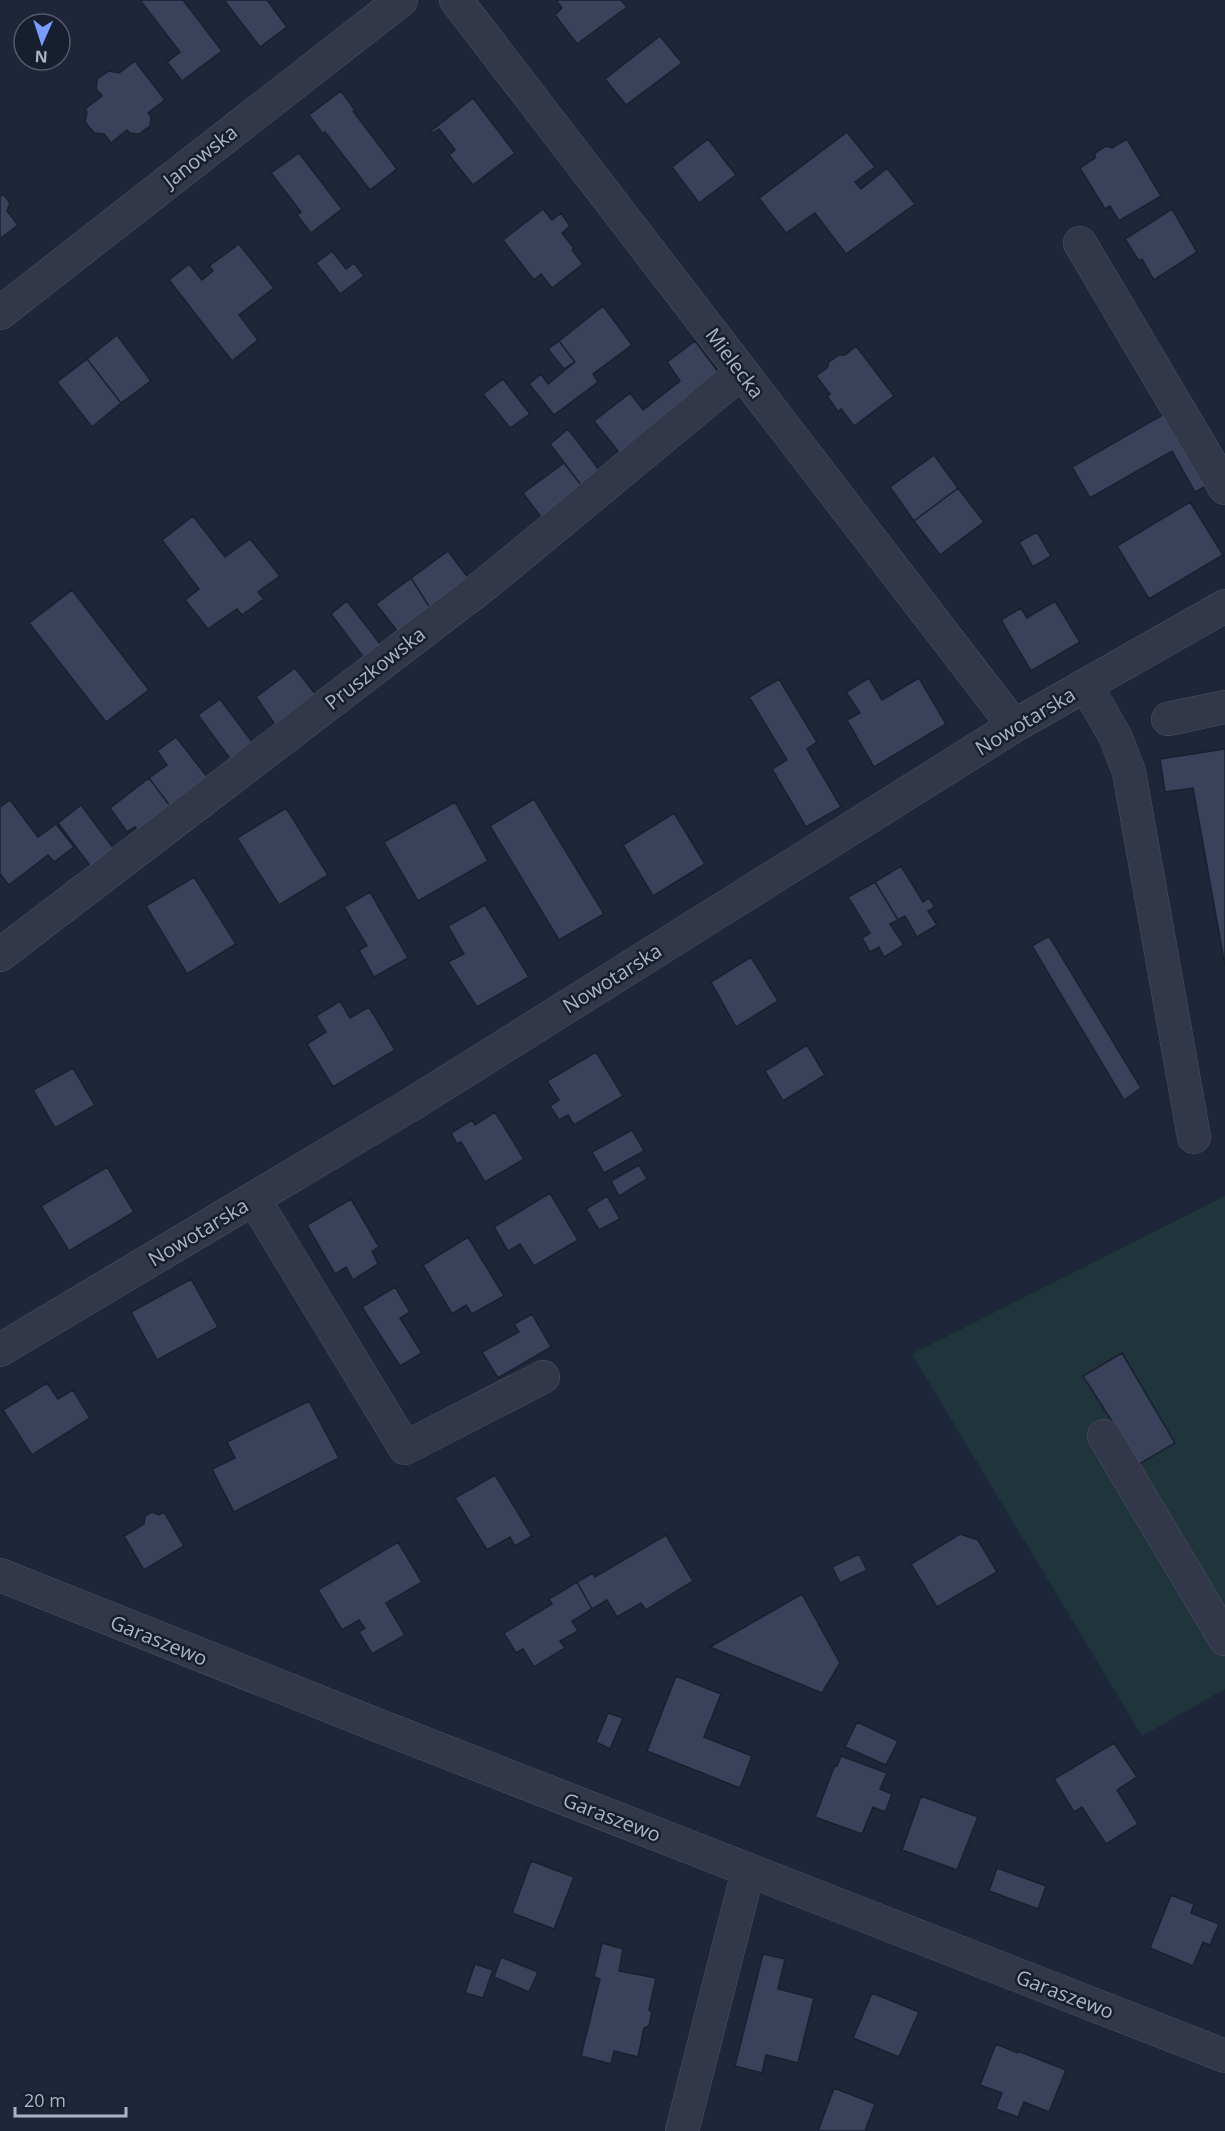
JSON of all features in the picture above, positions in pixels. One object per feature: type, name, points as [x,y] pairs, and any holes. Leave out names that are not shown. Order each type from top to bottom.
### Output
[{"type":"street","name":"Janowska","points":[[0,312],[401,0]]},
{"type":"street","name":"Mielecka","points":[[456,0],[1014,726]]},
{"type":"street","points":[[1080,243],[1225,488]]},
{"type":"street","name":"Pruszkowska","points":[[0,955],[488,582],[742,372]]},
{"type":"street","name":"Nowotarska","points":[[0,1350],[422,1098],[1014,726],[1225,606]]},
{"type":"street","points":[[1086,686],[1116,738],[1129,772],[1194,1137]]},
{"type":"street","points":[[1168,719],[1225,707]]},
{"type":"street","points":[[254,1199],[405,1448],[543,1377]]},
{"type":"street","points":[[1104,1436],[1225,1639]]},
{"type":"street","name":"Garaszewo","points":[[0,1575],[101,1617],[1225,2056]]},
{"type":"street","points":[[682,2131],[748,1871]]},
{"type":"shaded area","points":[[1225,1196],[1225,1689],[1142,1736],[912,1354]]},
{"type":"building","points":[[140,0],[183,0],[222,51],[182,81],[167,62],[180,52]]},
{"type":"building","points":[[224,0],[267,0],[287,27],[260,47]]},
{"type":"building","points":[[556,0],[621,0],[627,7],[577,44],[555,15],[562,8]]},
{"type":"building","points":[[660,36],[682,63],[626,105],[605,79]]},
{"type":"building","points":[[135,61],[165,100],[148,113],[151,117],[150,126],[139,134],[130,133],[127,130],[111,143],[104,134],[94,133],[85,122],[87,112],[85,109],[102,96],[96,89],[97,79],[109,71],[119,73]]},
{"type":"building","points":[[341,91],[355,110],[353,111],[397,169],[370,190],[309,115]]},
{"type":"building","points":[[473,98],[515,153],[473,185],[449,155],[455,150],[439,129],[433,133],[431,131]]},
{"type":"building","points":[[847,132],[875,167],[855,182],[861,189],[887,168],[915,204],[846,254],[815,213],[786,233],[759,198]]},
{"type":"building","points":[[708,139],[736,175],[699,203],[672,167]]},
{"type":"building","points":[[1127,139],[1161,196],[1119,221],[1110,206],[1105,209],[1080,168],[1095,158],[1095,153],[1106,146],[1112,148]]},
{"type":"building","points":[[299,153],[342,209],[311,233],[297,215],[301,212],[271,173]]},
{"type":"building","points":[[4,195],[10,203],[7,211],[18,225],[0,239],[0,196]]},
{"type":"building","points":[[543,209],[552,220],[561,213],[570,226],[562,233],[583,264],[552,288],[541,274],[534,280],[503,240]]},
{"type":"building","points":[[1172,209],[1197,252],[1154,280],[1142,259],[1139,261],[1125,239]]},
{"type":"building","points":[[239,244],[274,288],[239,315],[258,340],[232,361],[169,280],[189,264],[202,280],[213,271],[209,266]]},
{"type":"building","points":[[332,251],[346,269],[354,263],[364,276],[340,294],[316,263]]},
{"type":"building","points":[[603,306],[632,345],[593,374],[598,382],[554,415],[529,384],[541,374],[548,384],[575,362],[559,341]]},
{"type":"building","points":[[117,335],[151,381],[121,403],[87,359]]},
{"type":"building","points":[[559,341],[575,362],[564,369],[548,349]]},
{"type":"building","points":[[695,341],[726,382],[625,460],[594,421],[630,393],[643,410],[680,381],[667,362]]},
{"type":"building","points":[[856,346],[894,396],[854,426],[841,409],[838,412],[827,396],[830,394],[816,376],[827,368],[829,362],[839,355],[845,355]]},
{"type":"building","points":[[87,359],[121,403],[92,427],[57,382]]},
{"type":"building","points":[[503,379],[530,414],[510,428],[483,394]]},
{"type":"building","points":[[1171,410],[1212,483],[1195,492],[1172,451],[1090,498],[1072,467]]},
{"type":"building","points":[[568,429],[600,471],[581,485],[550,444]]},
{"type":"building","points":[[934,455],[958,488],[914,521],[890,487]]},
{"type":"building","points":[[564,463],[585,490],[544,521],[523,493]]},
{"type":"building","points":[[958,488],[984,522],[940,555],[914,521]]},
{"type":"building","points":[[1190,502],[1223,555],[1149,599],[1117,546]]},
{"type":"building","points":[[193,516],[225,557],[250,539],[280,576],[258,592],[264,599],[242,615],[237,609],[208,629],[185,600],[199,589],[162,540]]},
{"type":"building","points":[[1037,532],[1051,556],[1033,567],[1019,542]]},
{"type":"building","points":[[448,551],[469,579],[430,608],[411,578]]},
{"type":"building","points":[[411,578],[430,608],[398,632],[376,604]]},
{"type":"building","points":[[72,590],[149,690],[106,722],[29,623]]},
{"type":"building","points":[[347,601],[381,645],[364,658],[331,614]]},
{"type":"building","points":[[1055,601],[1080,642],[1031,671],[1001,620],[1021,608],[1027,618]]},
{"type":"building","points":[[295,668],[316,695],[276,726],[256,697]]},
{"type":"building","points":[[869,678],[882,700],[919,678],[946,724],[874,767],[847,720],[860,713],[846,692]]},
{"type":"building","points":[[779,679],[817,742],[807,749],[841,807],[806,827],[772,769],[787,760],[749,697]]},
{"type":"building","points":[[220,699],[253,743],[231,760],[198,715]]},
{"type":"building","points":[[176,737],[208,778],[170,806],[149,778],[167,765],[157,751]]},
{"type":"building","points":[[1225,749],[1225,966],[1193,788],[1165,792],[1160,759]]},
{"type":"building","points":[[149,778],[170,806],[138,831],[135,827],[127,832],[110,808]]},
{"type":"building","points":[[534,799],[604,914],[559,940],[490,826]]},
{"type":"building","points":[[10,800],[38,837],[56,824],[74,847],[54,862],[48,855],[9,885],[0,874],[0,807]]},
{"type":"building","points":[[455,802],[488,861],[418,901],[384,842]]},
{"type":"building","points":[[81,805],[114,849],[91,867],[58,823]]},
{"type":"building","points":[[286,808],[328,875],[279,905],[237,838]]},
{"type":"building","points":[[674,813],[705,864],[653,896],[623,845]]},
{"type":"building","points":[[901,866],[923,902],[929,898],[935,907],[928,911],[937,925],[917,937],[905,916],[898,920],[875,882]]},
{"type":"building","points":[[194,877],[236,944],[187,974],[146,906]]},
{"type":"building","points":[[875,882],[898,920],[890,924],[904,945],[884,957],[879,947],[870,952],[862,938],[870,933],[848,897]]},
{"type":"building","points":[[370,892],[408,958],[374,977],[359,950],[367,946],[344,907]]},
{"type":"building","points":[[485,905],[529,977],[477,1007],[448,962],[464,954],[448,926]]},
{"type":"building","points":[[1049,936],[1141,1088],[1124,1100],[1032,946]]},
{"type":"building","points":[[751,957],[778,1001],[736,1027],[711,982]]},
{"type":"building","points":[[340,1001],[350,1018],[369,1007],[395,1050],[333,1087],[307,1044],[326,1032],[316,1016]]},
{"type":"building","points":[[807,1045],[825,1075],[783,1101],[765,1071]]},
{"type":"building","points":[[596,1052],[623,1096],[574,1125],[568,1115],[559,1120],[550,1106],[559,1100],[547,1081]]},
{"type":"building","points":[[73,1068],[95,1105],[55,1128],[33,1090]]},
{"type":"building","points":[[495,1112],[524,1159],[485,1182],[461,1142],[457,1144],[451,1133],[472,1120],[475,1125]]},
{"type":"building","points":[[632,1130],[644,1151],[604,1173],[592,1152]]},
{"type":"building","points":[[639,1165],[647,1179],[619,1196],[611,1181]]},
{"type":"building","points":[[107,1167],[134,1212],[69,1251],[41,1206]]},
{"type":"building","points":[[550,1193],[578,1240],[534,1266],[520,1244],[508,1251],[494,1227]]},
{"type":"building","points":[[607,1196],[620,1219],[599,1230],[586,1209]]},
{"type":"building","points":[[351,1199],[379,1247],[372,1251],[378,1264],[353,1280],[346,1267],[335,1274],[307,1225]]},
{"type":"building","points":[[468,1237],[504,1296],[472,1314],[466,1305],[452,1314],[423,1265]]},
{"type":"building","points":[[191,1279],[218,1327],[157,1360],[131,1312]]},
{"type":"building","points":[[395,1287],[410,1312],[400,1318],[422,1353],[400,1366],[362,1307]]},
{"type":"building","points":[[532,1314],[551,1347],[498,1378],[482,1352],[519,1332],[514,1324]]},
{"type":"building","points":[[1122,1353],[1175,1443],[1136,1466],[1113,1423],[1083,1376]]},
{"type":"building","points":[[47,1383],[58,1399],[73,1390],[90,1418],[32,1455],[3,1410]]},
{"type":"building","points":[[309,1401],[339,1458],[234,1512],[212,1469],[235,1458],[227,1442]]},
{"type":"building","points":[[495,1475],[532,1536],[515,1546],[510,1537],[487,1550],[455,1498]]},
{"type":"building","points":[[152,1512],[159,1515],[164,1512],[184,1546],[144,1570],[124,1536],[144,1524],[145,1516]]},
{"type":"building","points":[[960,1534],[978,1540],[997,1572],[937,1607],[911,1564]]},
{"type":"building","points":[[666,1535],[693,1581],[646,1610],[641,1603],[617,1617],[607,1600],[592,1609],[577,1582],[593,1573],[595,1577]]},
{"type":"building","points":[[398,1542],[422,1582],[386,1603],[405,1635],[372,1654],[359,1632],[365,1628],[359,1620],[342,1630],[318,1590]]},
{"type":"building","points":[[859,1554],[867,1570],[840,1583],[832,1567]]},
{"type":"building","points":[[577,1582],[592,1609],[572,1621],[578,1631],[560,1641],[565,1648],[534,1667],[523,1649],[516,1653],[504,1633],[552,1604],[549,1599]]},
{"type":"building","points":[[802,1594],[840,1663],[822,1693],[710,1647]]},
{"type":"building","points":[[676,1676],[721,1694],[704,1737],[752,1756],[740,1788],[647,1751]]},
{"type":"building","points":[[608,1713],[623,1718],[610,1749],[596,1742]]},
{"type":"building","points":[[857,1722],[898,1741],[886,1765],[845,1747]]},
{"type":"building","points":[[1114,1743],[1137,1777],[1117,1790],[1138,1824],[1106,1844],[1082,1807],[1074,1812],[1054,1779]]},
{"type":"building","points":[[841,1756],[887,1773],[880,1789],[892,1794],[885,1812],[873,1807],[862,1834],[815,1817],[835,1765],[837,1766]]},
{"type":"building","points":[[921,1796],[978,1817],[957,1870],[902,1850]]},
{"type":"building","points":[[531,1861],[574,1877],[554,1929],[512,1913]]},
{"type":"building","points":[[997,1868],[1046,1886],[1038,1909],[989,1891]]},
{"type":"building","points":[[1171,1895],[1194,1904],[1191,1913],[1219,1924],[1210,1945],[1203,1942],[1193,1966],[1150,1948]]},
{"type":"building","points":[[602,1943],[623,1949],[619,1971],[656,1978],[649,2010],[652,2012],[649,2026],[644,2028],[638,2057],[614,2051],[611,2064],[581,2056],[600,1979],[594,1977]]},
{"type":"building","points":[[763,1954],[785,1959],[778,1989],[814,1998],[798,2063],[766,2055],[762,2073],[735,2066]]},
{"type":"building","points":[[501,1957],[538,1972],[529,1992],[494,1977]]},
{"type":"building","points":[[475,1964],[493,1970],[483,1998],[465,1993]]},
{"type":"building","points":[[872,1993],[919,2012],[899,2057],[853,2038]]},
{"type":"building","points":[[996,2044],[1066,2070],[1049,2112],[1024,2102],[1018,2117],[996,2109],[1002,2093],[980,2085]]},
{"type":"building","points":[[834,2088],[875,2104],[865,2131],[818,2131]]}]
